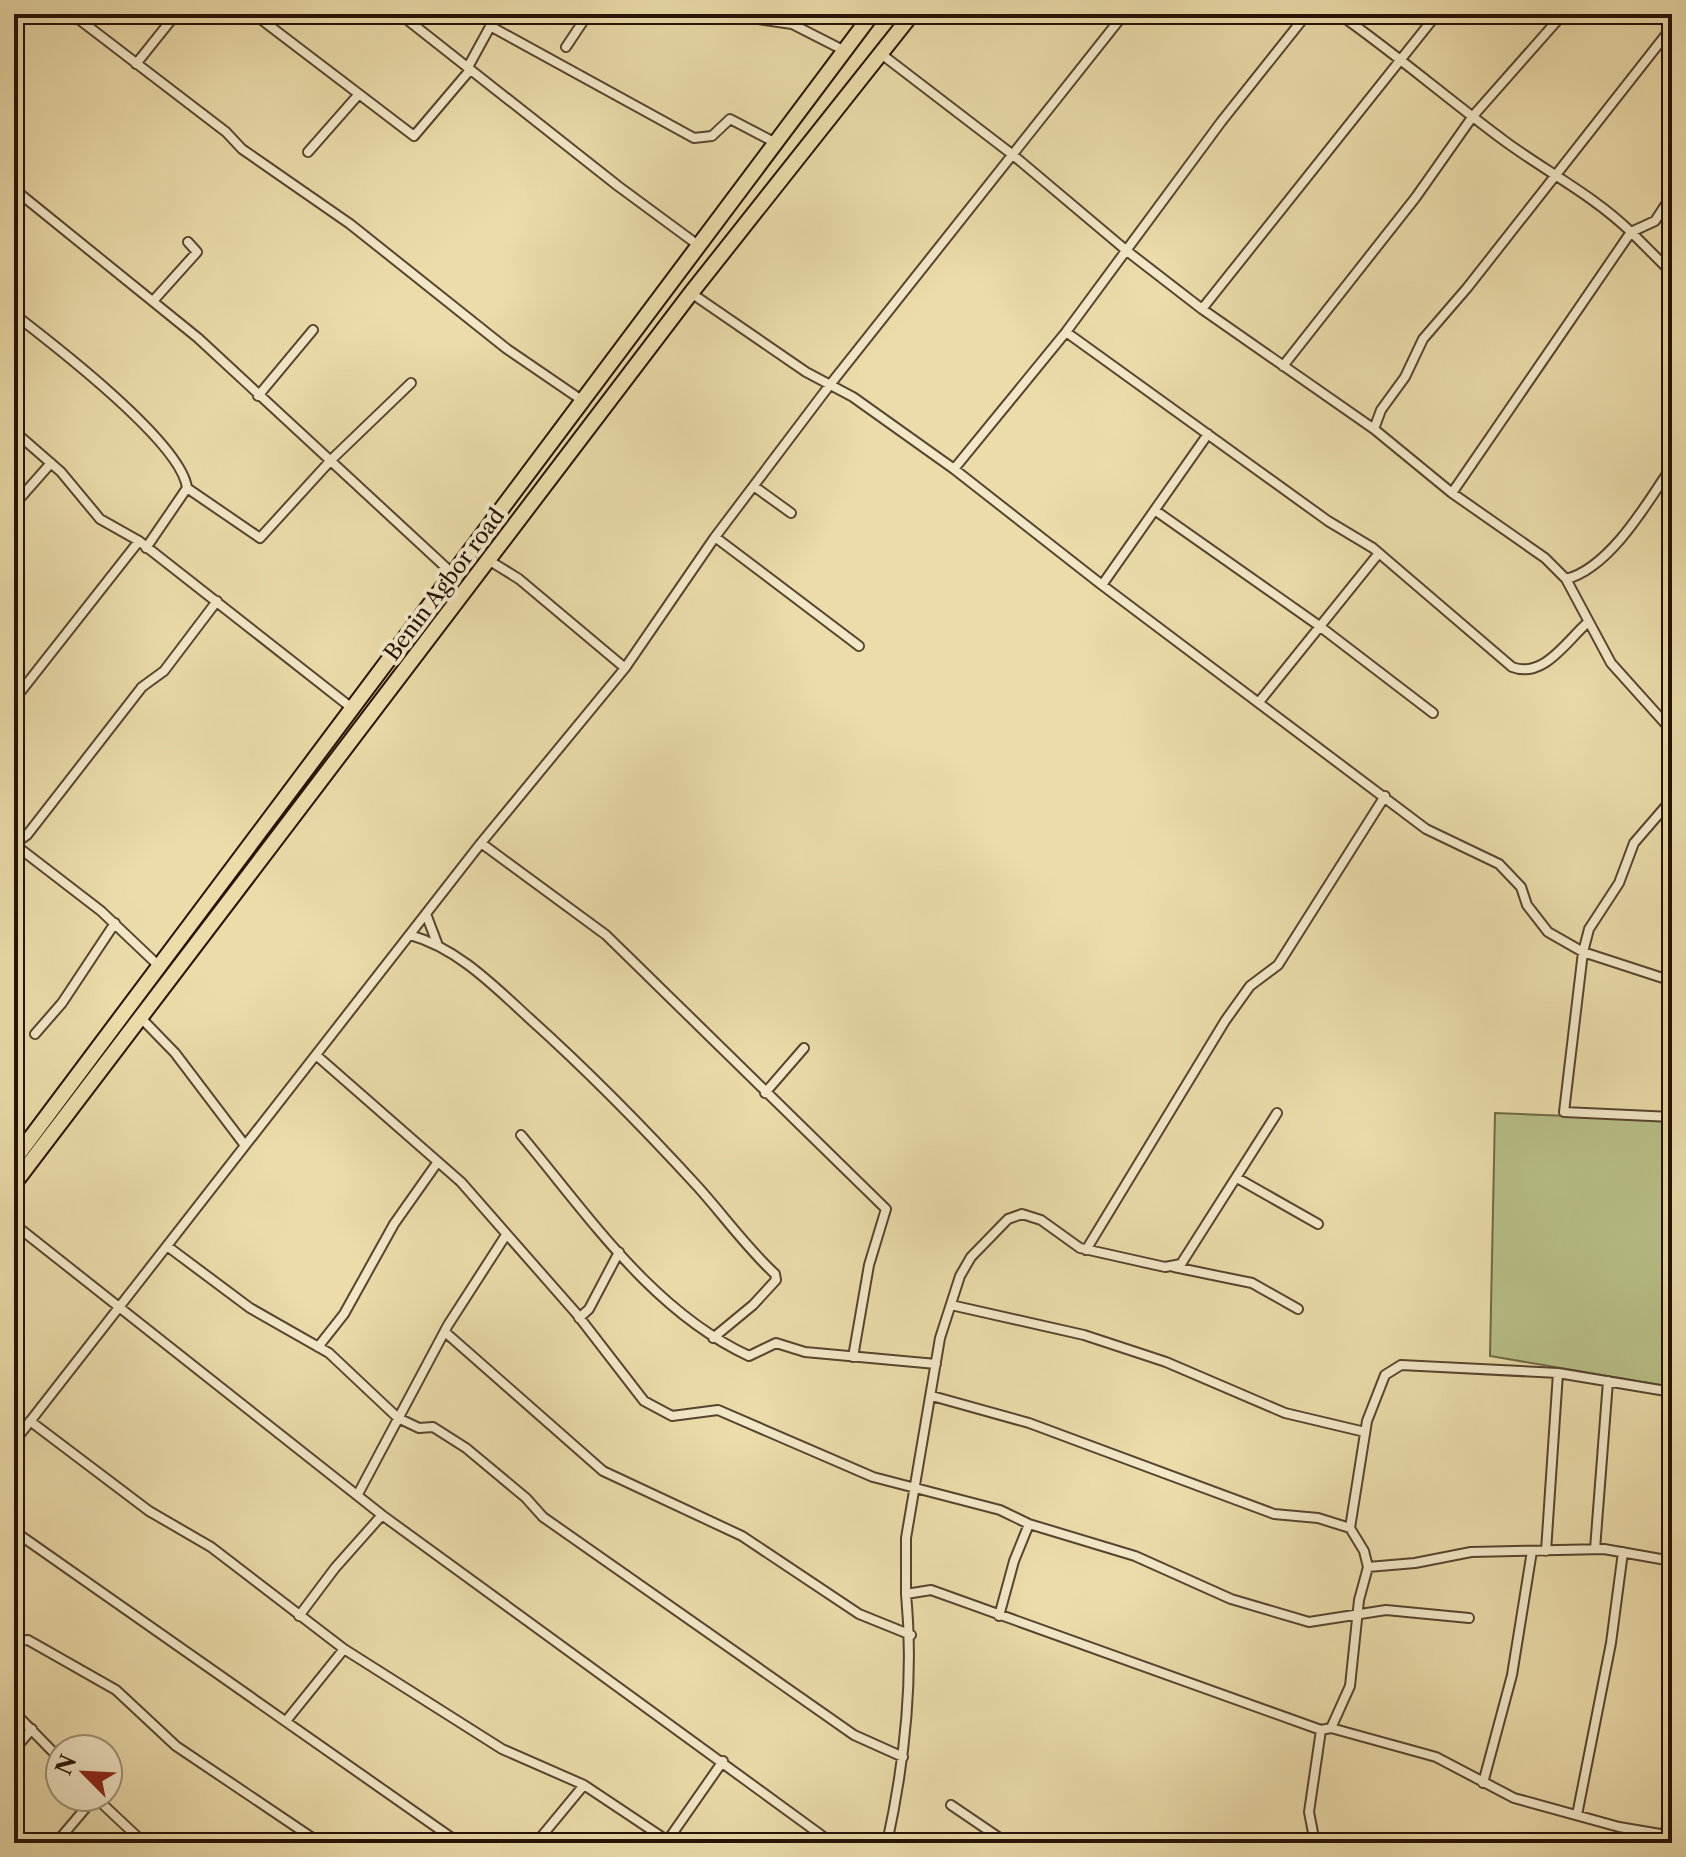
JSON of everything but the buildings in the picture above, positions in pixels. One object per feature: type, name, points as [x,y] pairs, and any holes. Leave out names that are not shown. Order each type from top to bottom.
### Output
[{"type":"highway","name":"Benin Agbor road","points":[[14,1184],[140,1017],[167,971],[453,574],[872,14]]},
{"type":"highway","name":"Benin Agbor road","points":[[14,1160],[490,561],[691,293],[912,14]]},
{"type":"street","points":[[72,14],[226,132],[242,149],[350,224],[507,349],[583,401]]},
{"type":"street","points":[[136,64],[176,14]]},
{"type":"street","points":[[254,14],[414,136],[469,68],[497,14]]},
{"type":"street","points":[[400,14],[698,245]]},
{"type":"street","points":[[566,47],[588,14]]},
{"type":"street","points":[[724,14],[792,24],[845,51]]},
{"type":"street","points":[[14,1442],[481,843],[625,668],[715,537],[829,386],[1124,14]]},
{"type":"street","points":[[954,469],[1066,332],[1307,14]]},
{"type":"street","points":[[1339,14],[1401,58],[1473,116],[1614,216],[1672,273]]},
{"type":"street","points":[[1202,309],[1280,216],[1437,14]]},
{"type":"street","points":[[1283,366],[1416,197],[1473,116],[1563,14]]},
{"type":"street","points":[[490,26],[694,138],[712,136],[730,119],[776,143]]},
{"type":"street","points":[[1374,429],[1381,410],[1405,377],[1423,339],[1672,27]]},
{"type":"street","points":[[880,53],[1013,155],[1127,251],[1202,309],[1374,429],[1452,493],[1545,558],[1566,579],[1611,663],[1672,731]]},
{"type":"street","points":[[308,152],[359,94]]},
{"type":"street","points":[[14,189],[198,338],[453,574]]},
{"type":"street","points":[[1452,493],[1631,232],[1655,221],[1672,195]]},
{"type":"street","points":[[153,301],[197,252],[188,242]]},
{"type":"street","points":[[691,293],[829,386],[853,397],[954,469],[1102,585],[1426,829],[1499,864],[1521,887],[1537,920],[1548,932],[1583,952],[1668,980],[1672,966]]},
{"type":"street","points":[[14,314],[102,382],[120,405],[161,441],[185,475],[187,488],[260,538],[332,459],[411,383]]},
{"type":"street","points":[[258,396],[313,330]]},
{"type":"street","points":[[1066,332],[1328,521],[1379,553],[1512,667],[1520,670],[1542,665],[1587,623]]},
{"type":"street","points":[[14,431],[51,463],[100,519],[142,544],[354,709]]},
{"type":"street","points":[[1102,585],[1208,434]]},
{"type":"street","points":[[14,505],[51,463]]},
{"type":"street","points":[[1566,579],[1594,567],[1633,521],[1672,466]]},
{"type":"street","points":[[755,487],[791,513]]},
{"type":"street","points":[[14,700],[187,488]]},
{"type":"street","points":[[1156,511],[1318,625],[1433,713]]},
{"type":"street","points":[[715,537],[859,646]]},
{"type":"street","points":[[1259,702],[1379,553]]},
{"type":"street","points":[[490,561],[519,579],[625,668]]},
{"type":"street","points":[[167,971],[115,923],[14,844],[27,835],[142,687],[164,671],[217,601]]},
{"type":"street","points":[[1086,1250],[1225,1021],[1250,986],[1278,965],[1385,796]]},
{"type":"street","points":[[1672,799],[1634,843],[1619,883],[1589,929],[1583,952],[1563,1110],[1568,1114],[1672,1117]]},
{"type":"street","points":[[481,843],[606,935],[886,1209],[869,1265],[853,1357]]},
{"type":"street","points":[[426,914],[437,943]]},
{"type":"street","points":[[35,1034],[62,1003],[115,923]]},
{"type":"street","points":[[410,935],[437,943],[498,988],[573,1058],[667,1154],[744,1245],[775,1274],[776,1280],[753,1305],[713,1338]]},
{"type":"street","points":[[140,1017],[181,1060],[244,1144]]},
{"type":"street","points":[[765,1093],[804,1048]]},
{"type":"street","points":[[316,1055],[461,1182],[579,1318],[644,1401],[658,1410],[672,1416],[718,1410],[873,1477],[1000,1510],[1029,1524],[1135,1556],[1231,1599],[1296,1619],[1314,1622],[1386,1610],[1469,1618]]},
{"type":"street","points":[[1173,1267],[1185,1259],[1277,1113]]},
{"type":"street","points":[[521,1135],[619,1252],[679,1312],[713,1338],[749,1356],[776,1343],[805,1352],[936,1364]]},
{"type":"street","points":[[318,1347],[344,1314],[394,1224],[437,1163]]},
{"type":"street","points":[[1237,1178],[1318,1224]]},
{"type":"street","points":[[887,1843],[903,1757],[911,1635],[906,1594],[906,1538],[936,1364],[951,1305],[971,1257],[1016,1214],[1041,1220],[1086,1250],[1252,1283],[1298,1309]]},
{"type":"street","points":[[14,1224],[382,1515],[832,1843]]},
{"type":"street","points":[[358,1494],[445,1332],[506,1235]]},
{"type":"street","points":[[167,1246],[250,1308],[318,1347],[398,1418],[419,1428],[433,1427],[444,1433],[526,1498],[543,1517],[854,1735],[903,1757]]},
{"type":"street","points":[[579,1318],[589,1309],[619,1252]]},
{"type":"street","points":[[951,1305],[1084,1335],[1166,1362],[1285,1413],[1365,1432]]},
{"type":"street","points":[[445,1332],[508,1384],[603,1471],[742,1536],[859,1614],[911,1635]]},
{"type":"street","points":[[1331,1728],[1350,1686],[1357,1617],[1368,1567],[1364,1551],[1350,1528],[1365,1432],[1385,1375],[1401,1365],[1558,1373],[1672,1392]]},
{"type":"street","points":[[1546,1551],[1558,1373]]},
{"type":"street","points":[[1595,1549],[1608,1381]]},
{"type":"street","points":[[932,1396],[1029,1423],[1274,1514],[1318,1518],[1350,1528]]},
{"type":"street","points":[[30,1421],[149,1511],[211,1547],[344,1649],[502,1749],[584,1785],[669,1842],[723,1761]]},
{"type":"street","points":[[299,1616],[382,1515]]},
{"type":"street","points":[[999,1616],[1014,1561],[1029,1524]]},
{"type":"street","points":[[14,1531],[459,1843]]},
{"type":"street","points":[[1368,1567],[1405,1565],[1471,1552],[1595,1549],[1672,1561]]},
{"type":"street","points":[[1483,1783],[1512,1675],[1532,1551]]},
{"type":"street","points":[[1577,1815],[1611,1643],[1623,1552]]},
{"type":"street","points":[[906,1594],[931,1590],[1321,1730],[1331,1728],[1436,1757],[1514,1798],[1619,1827],[1668,1835],[1672,1809]]},
{"type":"street","points":[[14,1641],[28,1640],[116,1690],[176,1746],[320,1843]]},
{"type":"street","points":[[286,1721],[344,1649]]},
{"type":"street","points":[[14,1712],[44,1742]]},
{"type":"street","points":[[14,1750],[32,1729]]},
{"type":"street","points":[[1315,1843],[1309,1812],[1321,1730]]},
{"type":"street","points":[[536,1843],[584,1785]]},
{"type":"street","points":[[951,1805],[1007,1843]]},
{"type":"street","points":[[56,1843],[81,1813]]},
{"type":"street","points":[[112,1813],[144,1843]]},
{"type":"green space","points":[[1495,1113],[1672,1120],[1672,1387],[1490,1356]]}]
